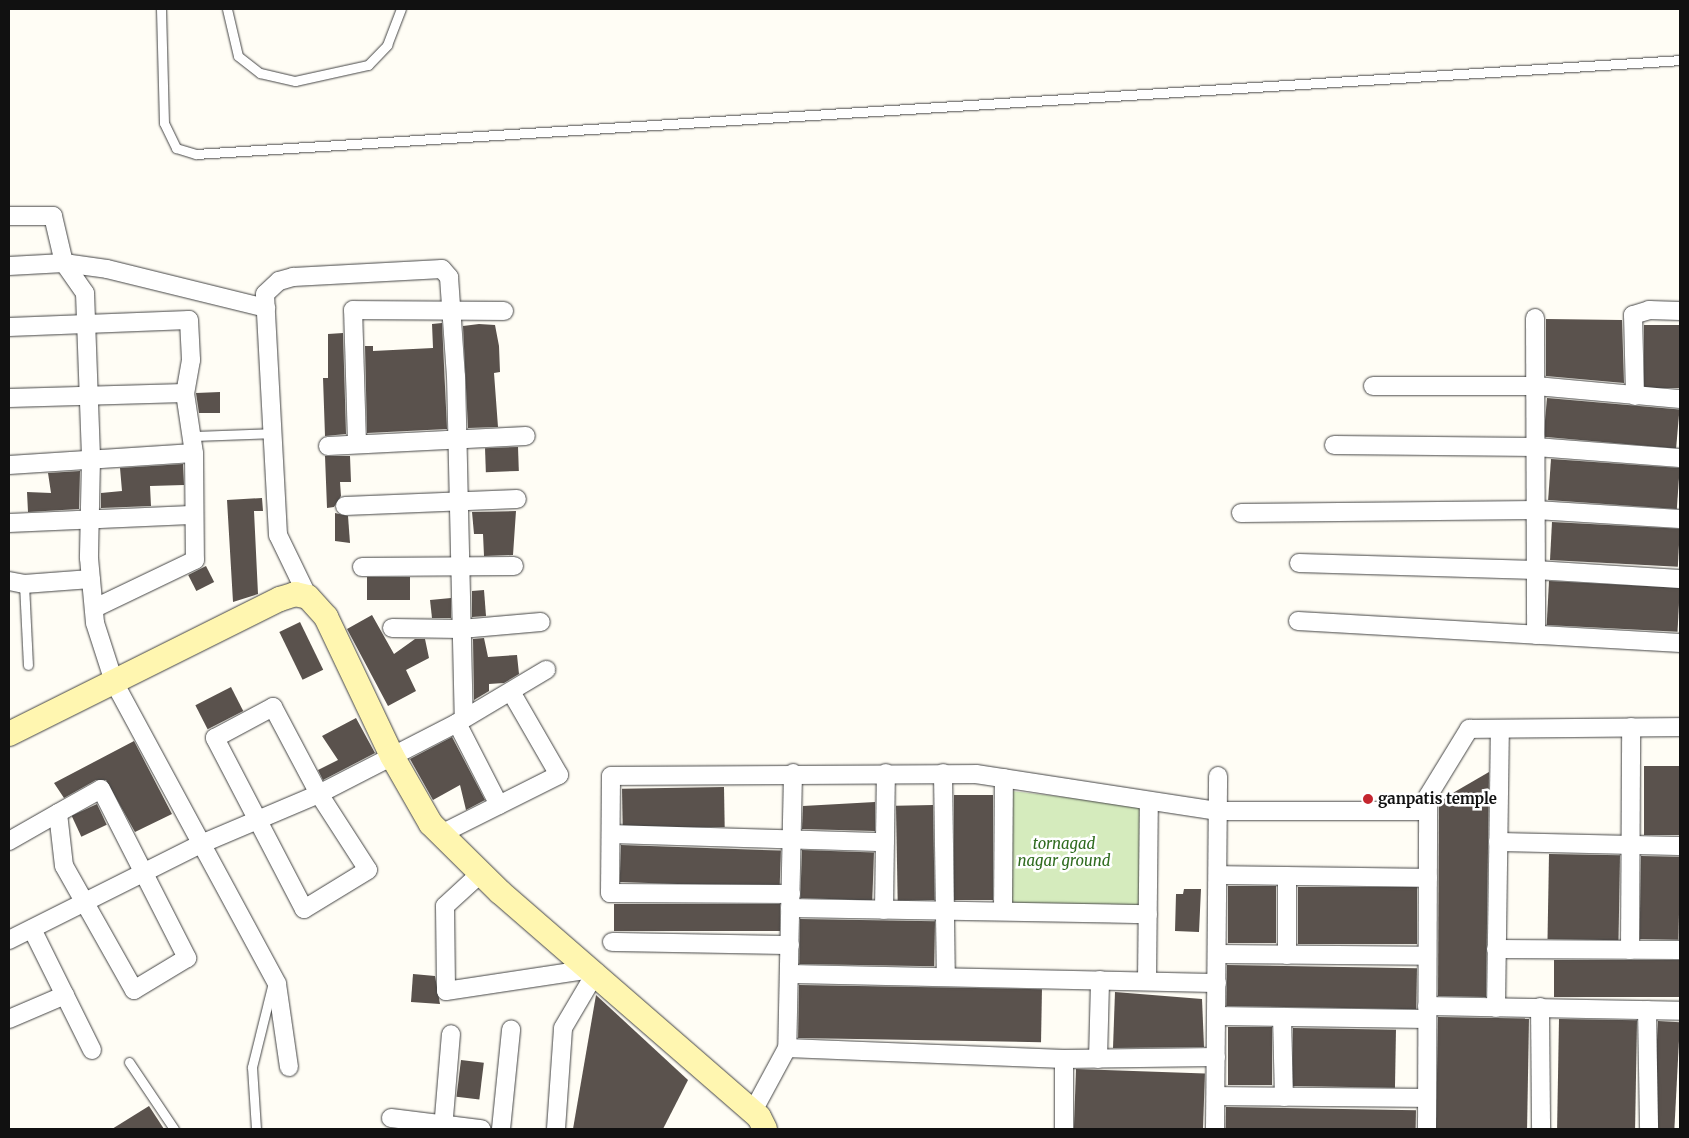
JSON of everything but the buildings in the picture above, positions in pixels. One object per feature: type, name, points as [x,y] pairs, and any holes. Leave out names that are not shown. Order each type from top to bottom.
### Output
[{"type":"street","points":[[9,216],[53,216],[64,263],[84,293],[91,459],[89,518],[91,579],[97,607],[95,623],[114,682],[274,980],[289,1067]]},
{"type":"street","points":[[9,266],[64,263],[266,308]]},
{"type":"street","points":[[499,805],[460,720],[461,501],[449,277],[442,269],[293,277],[271,286],[265,294],[278,535],[308,597],[326,618],[392,756],[441,834],[481,873],[594,971],[759,1120],[787,1048],[793,773]]},
{"type":"street","points":[[357,443],[353,310],[504,311]]},
{"type":"street","points":[[1634,396],[1634,315],[1649,310],[1680,311]]},
{"type":"street","points":[[1535,318],[1536,634]]},
{"type":"street","points":[[9,327],[189,320],[191,360],[184,393],[193,444],[191,515],[195,560],[97,607]]},
{"type":"street","points":[[1373,386],[1536,386],[1680,399]]},
{"type":"street","points":[[9,398],[88,398],[184,393]]},
{"type":"street","points":[[328,446],[357,443],[526,436]]},
{"type":"street","points":[[9,465],[91,459],[193,444]]},
{"type":"street","points":[[1334,445],[1536,447],[1680,458]]},
{"type":"street","points":[[345,506],[517,499]]},
{"type":"street","points":[[1241,513],[1536,510],[1680,519]]},
{"type":"street","points":[[9,523],[191,515]]},
{"type":"street","points":[[1299,563],[1536,570],[1680,579]]},
{"type":"street","points":[[362,567],[514,566]]},
{"type":"street","points":[[16,583],[91,579]]},
{"type":"street","points":[[9,734],[280,599],[295,594],[308,597]]},
{"type":"street","points":[[1298,621],[1680,643]]},
{"type":"street","points":[[392,628],[461,629],[541,622]]},
{"type":"street","points":[[9,940],[201,844],[319,794],[460,720],[546,670]]},
{"type":"street","points":[[441,834],[559,775],[511,692]]},
{"type":"street","points":[[273,707],[319,794],[368,870],[304,909],[260,819],[215,738],[262,710],[273,707]]},
{"type":"street","points":[[1630,950],[1631,727]]},
{"type":"street","points":[[1427,1129],[1428,796],[1469,729],[1680,727]]},
{"type":"street","points":[[1496,1008],[1500,729]]},
{"type":"street","points":[[884,910],[886,773]]},
{"type":"street","points":[[1148,914],[884,910],[791,901],[610,893],[611,776],[943,773],[1004,778],[1218,812],[1428,811]]},
{"type":"street","points":[[943,773],[946,977]]},
{"type":"street","points":[[1216,1129],[1218,776]]},
{"type":"street","points":[[1003,911],[1004,778]]},
{"type":"street","points":[[9,841],[58,813],[101,789],[188,958],[134,990],[64,866],[58,813]]},
{"type":"street","points":[[1147,981],[1149,801]]},
{"type":"street","points":[[611,834],[792,837],[885,842]]},
{"type":"street","points":[[1498,842],[1680,846]]},
{"type":"street","points":[[481,873],[445,906],[446,991],[594,971]]},
{"type":"street","points":[[1218,875],[1428,878]]},
{"type":"street","points":[[1286,955],[1287,876]]},
{"type":"street","points":[[32,929],[92,1050]]},
{"type":"street","points":[[612,942],[790,945]]},
{"type":"street","points":[[1496,949],[1680,950]]},
{"type":"street","points":[[1217,954],[1427,956]]},
{"type":"street","points":[[556,1129],[563,1028],[594,971]]},
{"type":"street","points":[[789,974],[1217,983]]},
{"type":"street","points":[[1098,1059],[1100,980]]},
{"type":"street","points":[[9,1019],[65,995]]},
{"type":"street","points":[[1540,1007],[1541,1129]]},
{"type":"street","points":[[1217,1016],[1427,1013],[1540,1007],[1680,1011]]},
{"type":"street","points":[[1646,1010],[1649,1129]]},
{"type":"street","points":[[1282,1016],[1284,1097]]},
{"type":"street","points":[[501,1129],[511,1030]]},
{"type":"street","points":[[443,1127],[451,1034]]},
{"type":"street","points":[[787,1048],[1064,1059],[1216,1057]]},
{"type":"street","points":[[1064,1059],[1064,1129]]},
{"type":"street","points":[[1216,1096],[1427,1098]]},
{"type":"street","points":[[391,1118],[443,1127],[481,1129]]},
{"type":"lane","points":[[161,9],[164,123],[176,148],[196,154],[1680,60]]},
{"type":"lane","points":[[227,9],[238,56],[260,74],[295,81],[368,65],[387,45],[401,9]]},
{"type":"lane","points":[[193,444],[272,433]]},
{"type":"lane","points":[[16,583],[28,665]]},
{"type":"lane","points":[[256,1129],[252,1067],[274,980]]},
{"type":"lane","points":[[129,1062],[174,1129]]},
{"type":"green space","name":"tornagad nagar ground","points":[[1011,791],[1141,806],[1142,907],[1009,906]]},
{"type":"place","name":"ganpatis temple","points":[[1368,799]]}]
